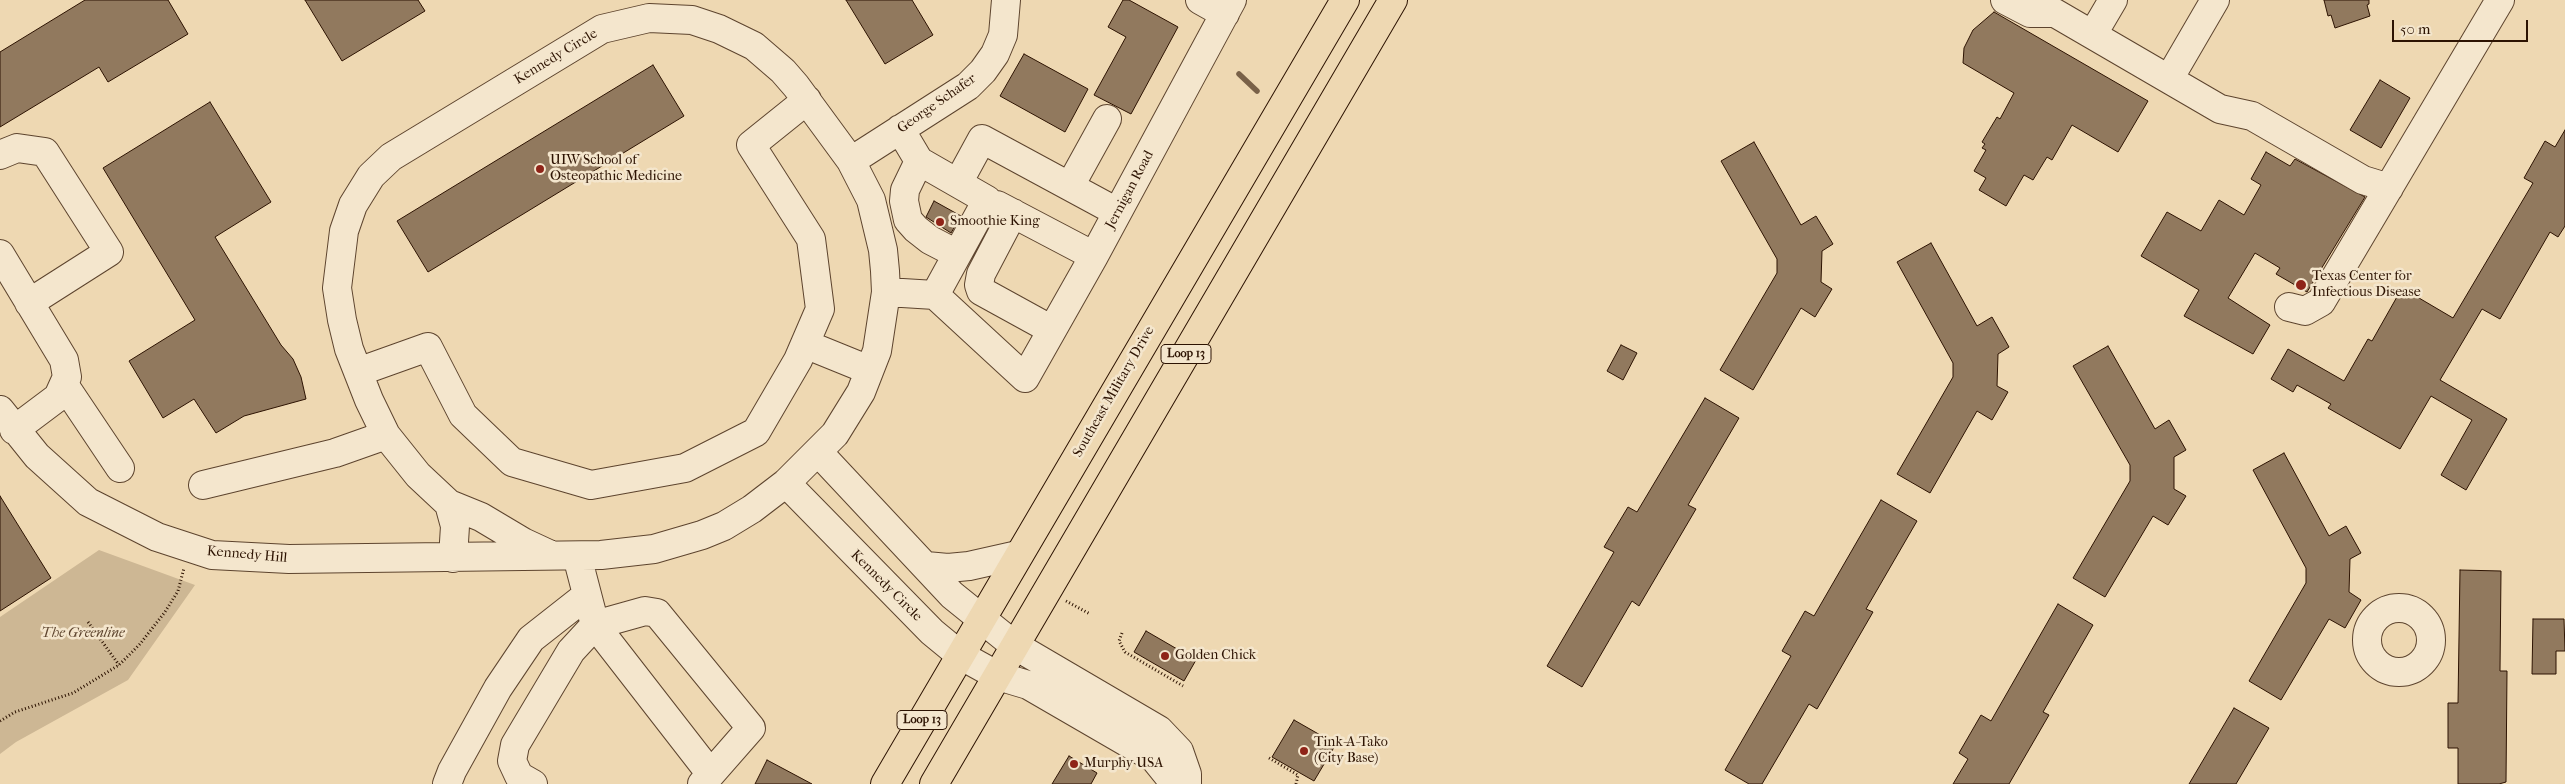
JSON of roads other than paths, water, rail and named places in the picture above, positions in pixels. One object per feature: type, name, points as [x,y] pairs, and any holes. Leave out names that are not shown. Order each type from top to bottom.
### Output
[{"type":"main road","name":"Southeast Military Drive","points":[[885,784],[1344,0]]},
{"type":"main road","name":"Loop 13","points":[[934,784],[1393,0]]},
{"type":"street","name":"George Schafer","points":[[851,161],[968,86],[983,71],[995,54],[1003,34],[1006,0]]},
{"type":"street","points":[[1200,0],[1229,7]]},
{"type":"street","points":[[2005,0],[2030,13],[2055,13],[2226,111],[2252,116],[2363,180],[2390,188]]},
{"type":"street","points":[[2093,34],[2113,0]]},
{"type":"street","points":[[2169,79],[2215,0]]},
{"type":"street","points":[[2289,307],[2305,311],[2321,302],[2500,0]]},
{"type":"street","name":"Jernigan Road","points":[[935,295],[1025,378],[1094,256],[1229,7]]},
{"type":"street","name":"Kennedy Circle","points":[[453,558],[564,555],[646,551],[702,536],[752,509],[786,484],[819,453],[836,434],[851,409],[869,370],[881,332],[886,292],[883,250],[871,200],[851,161],[807,100],[783,71],[754,46],[719,29],[692,20],[649,18],[621,23],[594,34],[391,158],[372,176],[353,206],[344,231],[338,265],[337,288],[342,320],[358,372],[386,435],[418,475],[449,504],[482,517],[523,542],[564,555]]},
{"type":"street","points":[[358,372],[428,347],[463,415],[512,462],[591,485],[686,468],[756,432],[798,360],[820,309],[810,239],[751,145],[807,100]]},
{"type":"street","points":[[1070,186],[1107,119]]},
{"type":"street","points":[[900,129],[919,161],[987,200],[1094,256]]},
{"type":"street","points":[[958,183],[982,139],[1118,212]]},
{"type":"street","points":[[0,155],[17,148],[45,152],[109,252],[29,303]]},
{"type":"street","points":[[919,161],[905,190],[904,201],[908,220],[930,240],[957,254]]},
{"type":"street","points":[[886,292],[935,295],[987,200]]},
{"type":"street","points":[[1013,213],[981,274],[979,284],[981,290],[1052,330]]},
{"type":"street","points":[[0,254],[64,360],[67,376],[58,397],[7,420]]},
{"type":"street","points":[[805,344],[869,370]]},
{"type":"street","points":[[64,386],[120,468]]},
{"type":"street","name":"Kennedy Hill","points":[[7,420],[36,456],[88,502],[157,537],[189,548],[212,555],[289,559],[453,558]]},
{"type":"street","points":[[203,485],[335,453],[386,435]]},
{"type":"street","points":[[819,453],[952,595],[1014,645],[1159,730],[1178,751],[1187,774],[1187,784]]},
{"type":"street","name":"Kennedy Circle","points":[[786,484],[932,632],[960,655],[998,676],[1028,685],[1154,758],[1176,784]]},
{"type":"street","points":[[449,504],[455,526],[453,558]]},
{"type":"street","points":[[533,784],[519,776],[512,761],[515,745],[571,650],[595,625],[645,611],[657,613],[751,728],[706,778],[595,625],[587,595],[564,555]]},
{"type":"street","points":[[926,566],[963,567],[1004,560],[1018,555]]},
{"type":"street","points":[[447,784],[452,771],[498,688],[531,639],[587,595]]},
{"type":"waterway","points":[[1239,74],[1257,91]]},
{"type":"place","name":"UIW School of Osteopathic Medicine","points":[[540,169]]},
{"type":"place","name":"Smoothie King","points":[[940,222]]},
{"type":"place","name":"Texas Center for Infectious Disease","points":[[2301,285]]},
{"type":"place","name":"Golden Chick","points":[[1165,656]]},
{"type":"place","name":"Tink-A-Tako (City Base)","points":[[1304,751]]},
{"type":"place","name":"Murphy USA","points":[[1074,764]]},
{"type":"park label","name":"The Greenline","points":[[83,634]]}]
